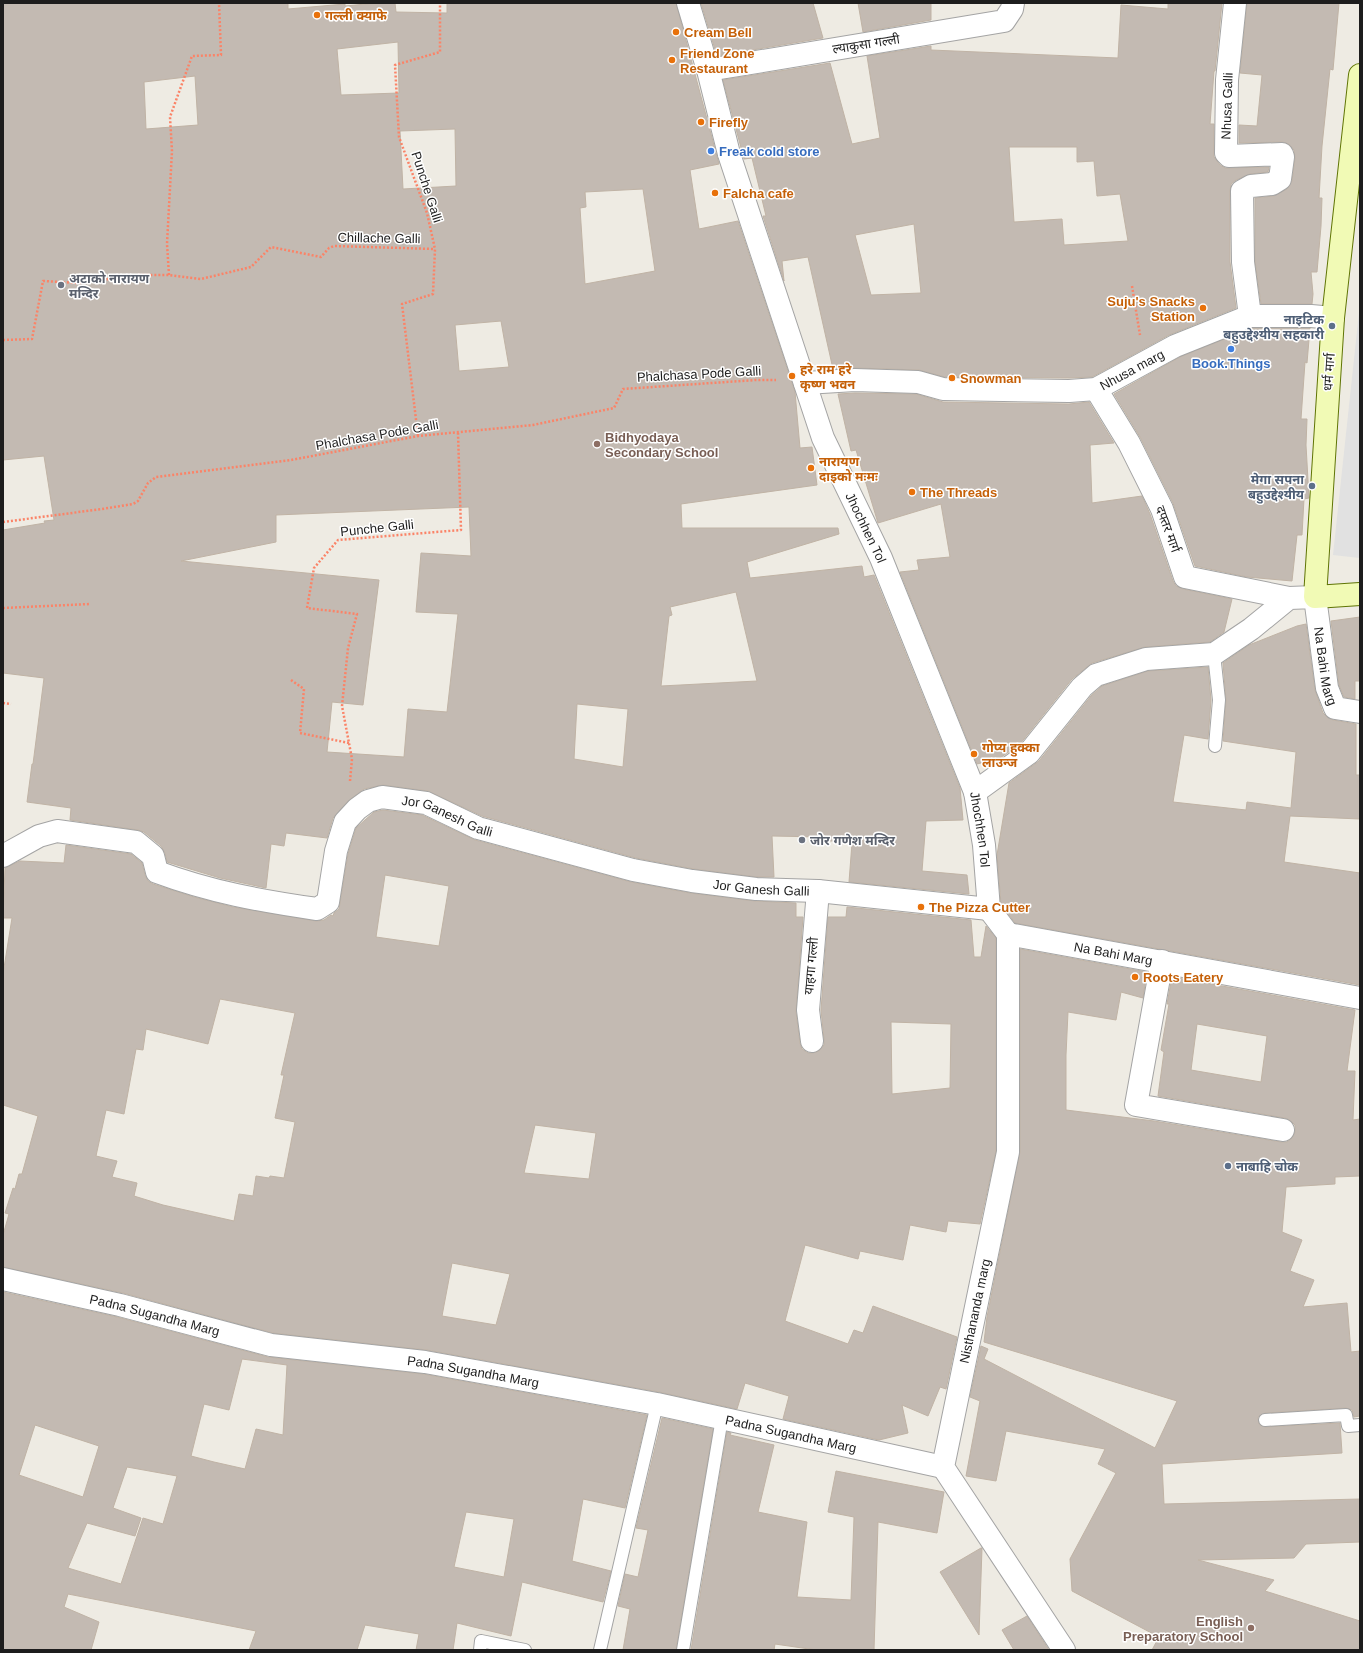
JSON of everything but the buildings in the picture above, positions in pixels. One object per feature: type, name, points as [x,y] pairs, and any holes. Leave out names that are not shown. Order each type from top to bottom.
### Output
[{"type":"street","name":"Jhochhen Tol","points":[[688,3],[708,70],[729,154],[823,438],[881,558],[975,792],[984,844],[989,910]]},
{"type":"street","name":"ल्याकुसा गल्ली","points":[[708,70],[1004,21],[1012,9],[1013,3]]},
{"type":"street","name":"Nhusa Galli","points":[[1235,3],[1227,80],[1226,153],[1229,156],[1282,154],[1283,157],[1280,179],[1272,184],[1251,186],[1242,191],[1243,262],[1250,316]]},
{"type":"street","name":"धर्म मार्ग","points":[[1315,597],[1333,318],[1360,75]]},
{"type":"street","name":"Nhusa marg","points":[[805,382],[855,380],[918,382],[943,389],[1069,391],[1096,389],[1175,346],[1250,316],[1312,316],[1333,318]]},
{"type":"street","name":"दफ्तर मार्ग","points":[[1096,389],[1129,443],[1162,508],[1185,577],[1289,598]]},
{"type":"street","points":[[975,792],[1029,753],[1082,686],[1096,675],[1146,659],[1214,654],[1251,629],[1289,598],[1360,594]]},
{"type":"street","name":"Na Bahi Marg","points":[[1315,597],[1327,688],[1335,708],[1360,712]]},
{"type":"street","name":"Jor Ganesh Galli","points":[[3,856],[39,836],[57,831],[136,842],[153,856],[157,872],[192,885],[253,900],[317,909],[328,902],[336,851],[345,822],[357,809],[368,801],[382,797],[426,803],[478,828],[633,870],[692,881],[756,889],[818,891],[989,910]]},
{"type":"street","name":"याहगा गल्ली","points":[[812,1041],[808,1010],[818,891]]},
{"type":"street","points":[[989,910],[1008,934]]},
{"type":"street","name":"Na Bahi Marg","points":[[1008,934],[1360,998]]},
{"type":"street","name":"Nisthananda marg","points":[[943,1467],[1008,1152],[1008,934]]},
{"type":"street","points":[[1162,961],[1136,1105],[1283,1130]]},
{"type":"street","name":"Padna Sugandha Marg","points":[[3,1279],[120,1305],[271,1345],[425,1362],[656,1404],[943,1467]]},
{"type":"street","points":[[943,1467],[1064,1650]]},
{"type":"lane","points":[[1214,654],[1219,700],[1216,746]]},
{"type":"lane","points":[[600,1650],[656,1404]]},
{"type":"lane","points":[[1265,1420],[1346,1415],[1348,1426],[1360,1425]]},
{"type":"lane","points":[[683,1650],[722,1418]]},
{"type":"lane","points":[[480,1650],[481,1641],[525,1650]]},
{"type":"path","points":[[169,275],[167,244],[172,151],[170,117],[192,56],[221,55],[219,3]]},
{"type":"path","name":"Punche Galli","points":[[418,436],[402,304],[434,294],[435,249],[427,213],[399,137],[395,65],[440,52],[440,3]]},
{"type":"path","name":"Chillache Galli","points":[[3,340],[32,339],[43,281],[78,283],[139,275],[169,275],[201,279],[251,267],[272,247],[321,257],[329,248],[334,246],[435,249]]},
{"type":"path","points":[[1132,286],[1145,363]]},
{"type":"path","name":"Phalchasa Pode Galli","points":[[3,522],[133,504],[138,501],[148,483],[156,477],[291,460],[418,436],[533,425],[614,408],[623,389],[756,380],[805,382]]},
{"type":"path","name":"Punche Galli","points":[[349,786],[352,759],[342,706],[348,648],[357,614],[307,608],[314,568],[338,540],[461,530],[458,433]]},
{"type":"path","points":[[3,608],[90,604]]},
{"type":"path","points":[[291,680],[304,689],[300,733],[349,743]]},
{"type":"path","points":[[3,703],[11,704]]},
{"type":"shaded area","points":[[1360,303],[1360,558],[1333,555]]},
{"type":"place","name":"गल्ली क्याफे","points":[[317,15]]},
{"type":"place","name":"Cream Bell","points":[[676,32]]},
{"type":"place","name":"Friend Zone Restaurant","points":[[672,60]]},
{"type":"place","name":"Firefly","points":[[701,122]]},
{"type":"place","name":"Freak cold store","points":[[711,151]]},
{"type":"place","name":"Falcha cafe","points":[[715,193]]},
{"type":"place","name":"अटाको नारायण मन्दिर","points":[[61,285]]},
{"type":"place","name":"Suju's Snacks Station","points":[[1203,308]]},
{"type":"place","name":"नाइटिक बहुउद्देश्यीय सहकारी","points":[[1332,326]]},
{"type":"place","name":"Book.Things","points":[[1231,349]]},
{"type":"place","name":"हरे राम हरे कृष्ण भवन","points":[[792,376]]},
{"type":"place","name":"Snowman","points":[[952,378]]},
{"type":"place","name":"Bidhyodaya Secondary School","points":[[597,444]]},
{"type":"place","name":"नारायण दाइको मःमः","points":[[811,468]]},
{"type":"place","name":"मेगा सपना बहुउद्देश्यीय","points":[[1312,486]]},
{"type":"place","name":"The Threads","points":[[912,492]]},
{"type":"place","name":"गोप्य हुक्का लाउन्ज","points":[[974,754]]},
{"type":"place","name":"जोर गणेश मन्दिर","points":[[802,840]]},
{"type":"place","name":"The Pizza Cutter","points":[[921,907]]},
{"type":"place","name":"Roots Eatery","points":[[1135,977]]},
{"type":"place","name":"नाबाहि चोक","points":[[1228,1166]]},
{"type":"place","name":"English Preparatory School","points":[[1251,1628]]}]
